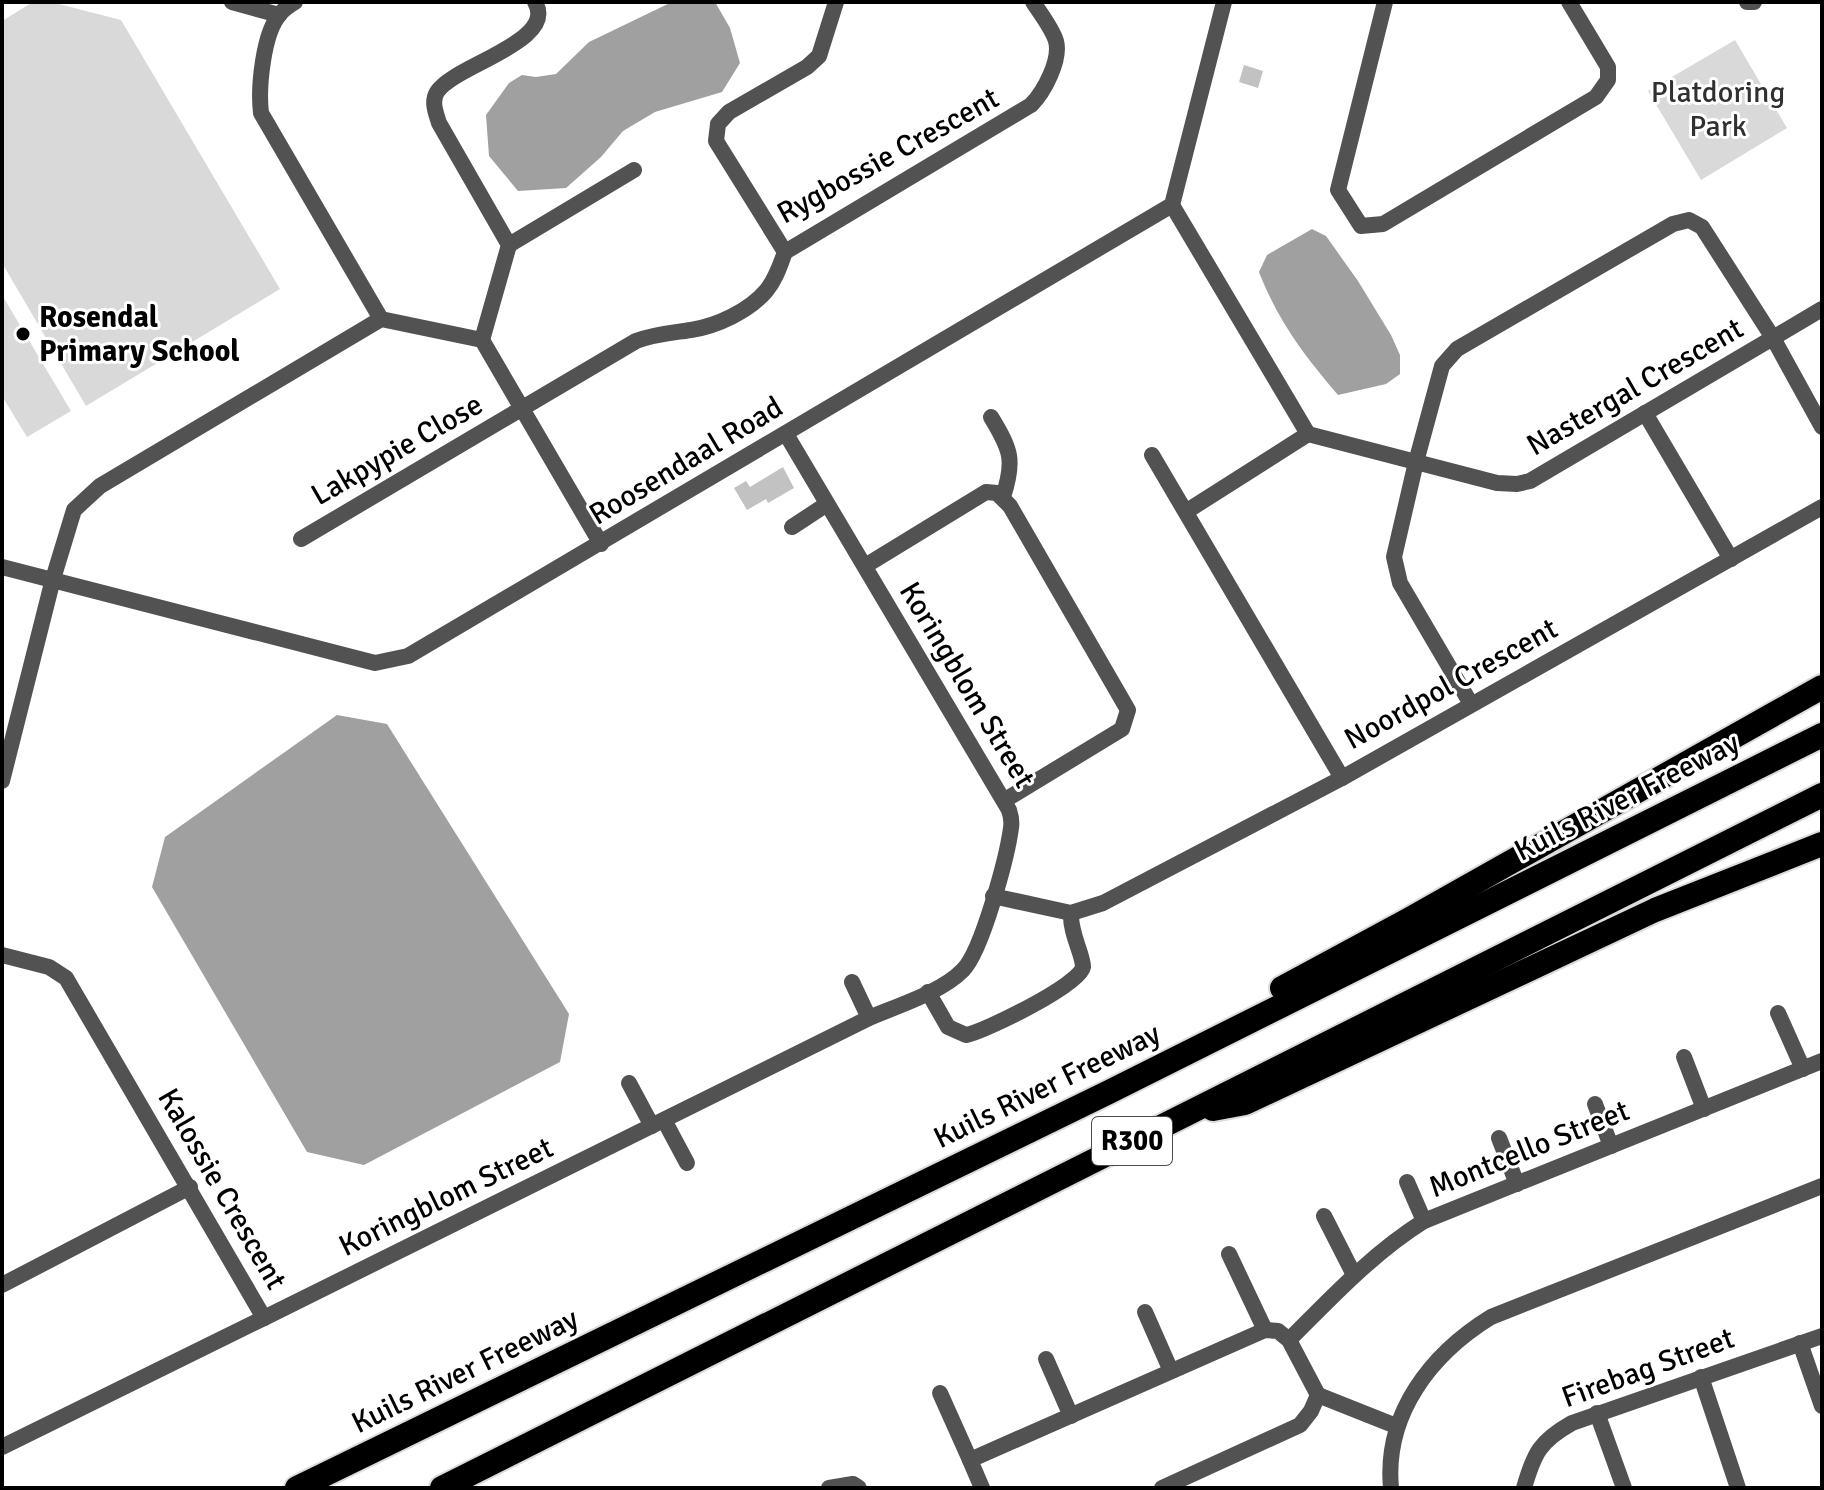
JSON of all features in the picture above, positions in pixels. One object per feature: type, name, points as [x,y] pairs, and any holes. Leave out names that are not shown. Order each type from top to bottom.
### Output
[{"type":"highway","points":[[1109,1092],[1193,1035],[1408,920],[1822,687]]},
{"type":"highway","name":"Kuils River Freeway","points":[[297,1488],[1109,1092],[1822,735]]},
{"type":"highway","name":"R300","points":[[442,1488],[1822,795]]},
{"type":"highway","points":[[1181,1116],[1245,1103],[1655,910],[1822,844]]},
{"type":"street","points":[[232,2],[279,15]]},
{"type":"street","points":[[295,2],[279,15],[271,33],[258,89],[261,113],[381,319]]},
{"type":"street","points":[[509,245],[439,123],[434,104],[437,92],[451,80],[529,34],[539,22],[539,9],[535,2]]},
{"type":"street","name":"Rygbossie Crescent","points":[[836,2],[819,56],[807,67],[729,112],[718,124],[716,141],[785,252],[1031,105],[1045,86],[1056,50],[1054,37],[1033,2]]},
{"type":"street","points":[[1187,511],[1308,434],[1172,205],[1224,2]]},
{"type":"street","points":[[1385,2],[1338,190],[1361,226],[1383,224],[1596,97],[1608,80],[1608,67],[1569,2]]},
{"type":"street","points":[[1747,2],[1754,2]]},
{"type":"street","points":[[601,544],[482,340],[509,245],[634,170]]},
{"type":"street","name":"Roosendaal Road","points":[[2,567],[375,663],[408,656],[1172,205]]},
{"type":"street","points":[[1471,704],[1409,602],[1395,568],[1396,543],[1416,462],[1442,366],[1450,356],[1682,220],[1689,220],[1702,227],[1773,338],[1822,427]]},
{"type":"street","name":"Lakpypie Close","points":[[301,539],[636,341],[711,325],[746,307],[767,290],[785,252]]},
{"type":"street","name":"Nastergal Crescent","points":[[1308,434],[1497,483],[1530,481],[1822,309]]},
{"type":"street","points":[[2,781],[53,579],[74,510],[91,493],[381,319],[482,340]]},
{"type":"street","points":[[1645,413],[1731,559]]},
{"type":"street","points":[[991,417],[1011,454],[1011,474],[1003,497]]},
{"type":"street","name":"Koringblom Street","points":[[264,1318],[869,1018],[928,992],[954,977],[968,964],[993,896],[1011,828],[1009,810],[786,434]]},
{"type":"street","name":"Noordpol Crescent","points":[[1152,455],[1342,778],[1822,507]]},
{"type":"street","points":[[865,566],[986,492],[1003,497],[1128,710],[1122,729],[1005,800]]},
{"type":"street","points":[[792,527],[827,504]]},
{"type":"street","points":[[993,896],[1071,913],[1103,903],[1342,778]]},
{"type":"street","points":[[928,992],[944,1023],[953,1031],[966,1035],[1053,994],[1082,971],[1072,935],[1071,913]]},
{"type":"street","name":"Kalossie Crescent","points":[[2,955],[49,967],[66,978],[264,1318],[2,1447]]},
{"type":"street","points":[[852,982],[869,1018]]},
{"type":"street","points":[[1778,1013],[1803,1069]]},
{"type":"street","points":[[1684,1057],[1704,1109]]},
{"type":"street","name":"Montcello Street","points":[[1289,1340],[1354,1275],[1401,1235],[1424,1221],[1822,1061]]},
{"type":"street","points":[[629,1083],[687,1163]]},
{"type":"street","points":[[1595,1104],[1611,1146]]},
{"type":"street","points":[[1499,1138],[1517,1184]]},
{"type":"street","points":[[1407,1182],[1424,1221]]},
{"type":"street","points":[[1391,1488],[1390,1466],[1396,1426],[1420,1383],[1447,1350],[1491,1317],[1822,1186]]},
{"type":"street","points":[[2,1285],[190,1187]]},
{"type":"street","points":[[1324,1216],[1354,1275]]},
{"type":"street","points":[[1229,1254],[1265,1330]]},
{"type":"street","points":[[1145,1312],[1171,1371]]},
{"type":"street","points":[[970,1460],[1265,1330],[1278,1331],[1289,1340],[1318,1395],[1396,1426]]},
{"type":"street","name":"Firebag Street","points":[[1524,1488],[1536,1452],[1572,1423],[1822,1336]]},
{"type":"street","points":[[1800,1343],[1822,1406]]},
{"type":"street","points":[[1046,1359],[1071,1416]]},
{"type":"street","points":[[1701,1377],[1738,1488]]},
{"type":"street","points":[[940,1393],[982,1488]]},
{"type":"street","points":[[1162,1488],[1300,1425],[1318,1395]]},
{"type":"street","points":[[1597,1413],[1624,1488]]},
{"type":"street","points":[[829,1488],[853,1484],[859,1488]]},
{"type":"green space","points":[[33,2],[51,2],[121,20],[280,289],[86,406],[2,263],[2,21]]},
{"type":"green space","name":"Platdoring Park","points":[[1735,40],[1787,128],[1701,180],[1648,91]]},
{"type":"green space","points":[[2,295],[71,411],[27,437],[2,396]]},
{"type":"shaded area","points":[[672,2],[715,2],[730,28],[740,63],[722,92],[655,112],[623,131],[601,157],[566,188],[518,191],[489,156],[486,115],[509,83],[522,75],[536,77],[556,74],[589,42]]},
{"type":"shaded area","points":[[1312,229],[1326,236],[1391,335],[1400,355],[1400,374],[1386,384],[1338,395],[1293,338],[1275,307],[1259,272],[1267,255]]},
{"type":"shaded area","points":[[337,715],[387,724],[569,1014],[560,1062],[364,1165],[307,1152],[152,887],[165,837]]},
{"type":"building","points":[[1244,65],[1263,71],[1258,88],[1239,82]]},
{"type":"building","points":[[783,467],[794,488],[768,503],[766,499],[747,510],[734,488],[746,481],[750,487]]},
{"type":"place","name":"Rosendal Primary School","points":[[23,334]]}]
